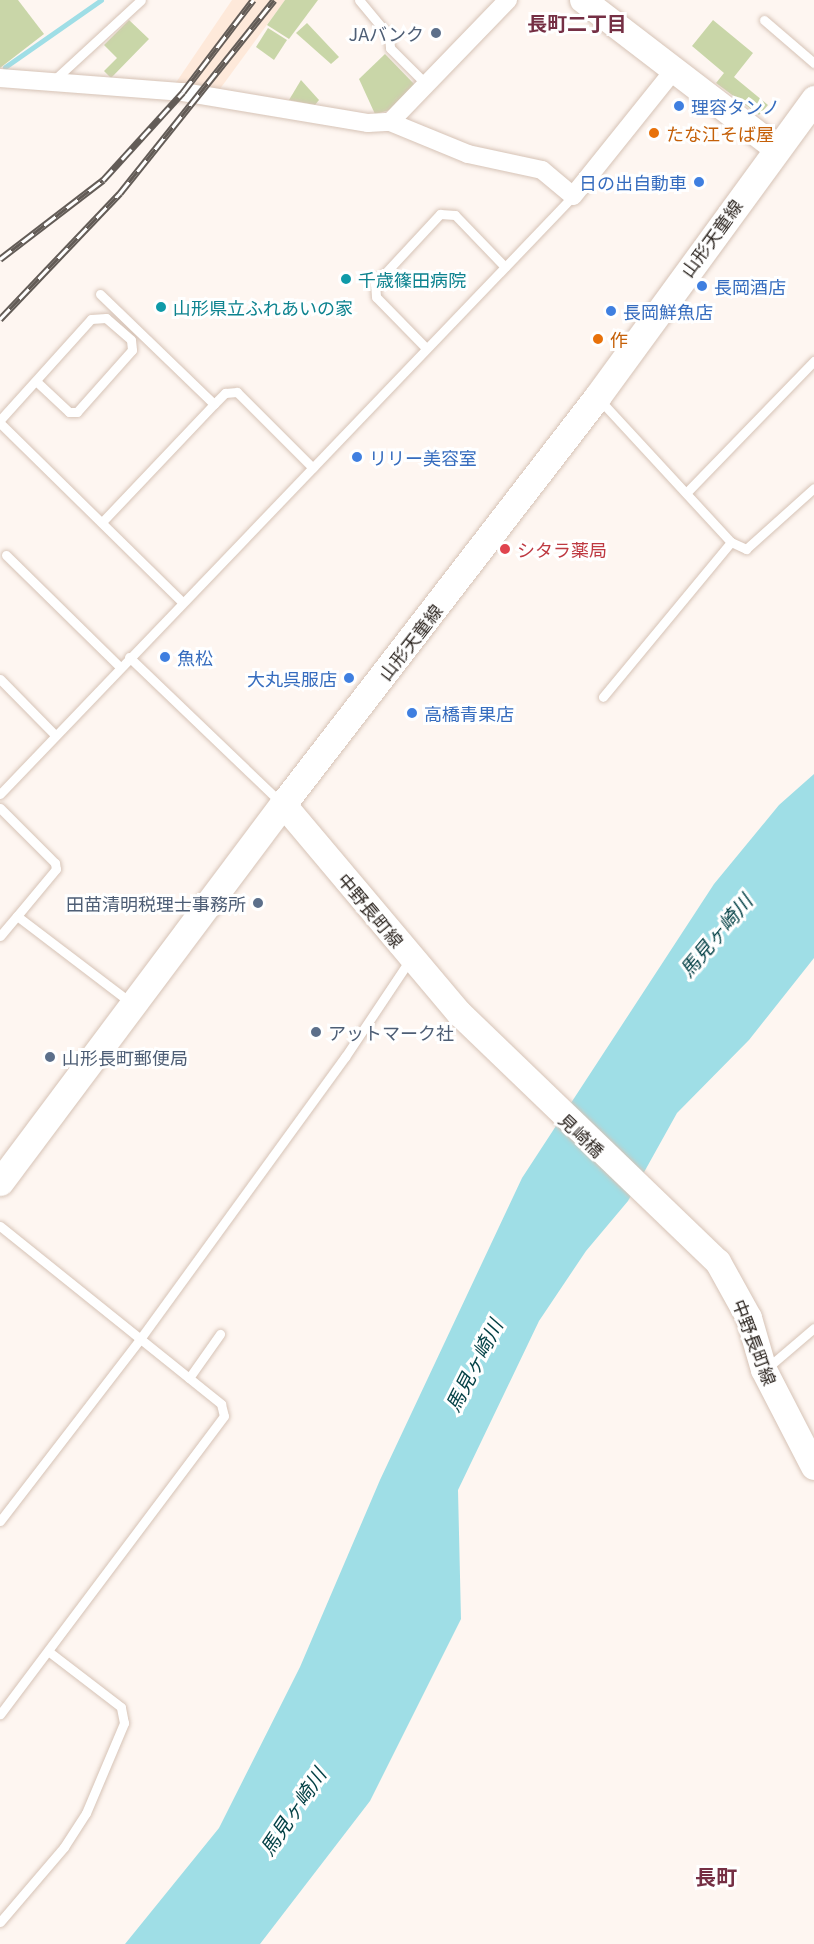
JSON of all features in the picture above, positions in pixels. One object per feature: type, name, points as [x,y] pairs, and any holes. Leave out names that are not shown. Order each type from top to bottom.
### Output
[{"type":"main road","points":[[583,0],[776,148]]},
{"type":"main road","name":"山形天童線","points":[[0,1182],[283,804],[597,397],[776,148],[814,99]]},
{"type":"main road","name":"中野長町線","points":[[283,804],[460,1014]]},
{"type":"main road","name":"見崎橋","points":[[460,1014],[707,1253]]},
{"type":"main road","name":"中野長町線","points":[[707,1253],[731,1279],[749,1317],[764,1370],[814,1467]]},
{"type":"street","points":[[390,122],[508,0]]},
{"type":"street","points":[[0,78],[54,80],[183,92],[368,123],[390,122],[468,154],[542,170],[573,196],[674,70]]},
{"type":"lane","points":[[54,80],[141,0]]},
{"type":"lane","points":[[359,0],[389,36],[390,48],[427,85]]},
{"type":"lane","points":[[764,21],[814,63]]},
{"type":"lane","points":[[0,794],[181,601],[573,196]]},
{"type":"lane","points":[[426,348],[376,297],[375,284],[440,214],[455,215],[506,267]]},
{"type":"lane","points":[[100,294],[214,404]]},
{"type":"lane","points":[[36,381],[69,412],[77,412],[132,350],[131,340],[106,318],[91,319],[36,381],[0,422],[181,601]]},
{"type":"lane","points":[[686,493],[814,361]]},
{"type":"lane","points":[[102,522],[225,393],[237,392],[312,468]]},
{"type":"lane","points":[[597,397],[731,542],[746,549],[814,488]]},
{"type":"lane","points":[[603,697],[731,542]]},
{"type":"lane","points":[[6,555],[120,667]]},
{"type":"lane","points":[[129,657],[283,804]]},
{"type":"lane","points":[[0,679],[56,735]]},
{"type":"lane","points":[[0,808],[55,863],[56,869],[0,936]]},
{"type":"lane","points":[[17,916],[133,1005]]},
{"type":"lane","points":[[0,1521],[140,1339],[345,1057],[411,958]]},
{"type":"lane","points":[[0,1227],[221,1404],[224,1416],[0,1714]]},
{"type":"lane","points":[[764,1370],[814,1328]]},
{"type":"lane","points":[[189,1378],[220,1334]]},
{"type":"lane","points":[[0,1922],[64,1847],[86,1813],[124,1723],[121,1707],[48,1651]]},
{"type":"shaded area","points":[[232,0],[285,0],[217,93],[175,84]]},
{"type":"green space","points":[[0,0],[18,0],[44,34],[0,68]]},
{"type":"green space","points":[[285,0],[318,0],[289,39],[267,25]]},
{"type":"green space","points":[[129,20],[149,39],[111,78],[104,71],[117,58],[104,45]]},
{"type":"green space","points":[[713,20],[753,53],[734,77],[768,105],[759,115],[716,83],[724,73],[692,46]]},
{"type":"green space","points":[[307,23],[339,57],[331,64],[296,33]]},
{"type":"green space","points":[[268,28],[287,40],[274,60],[256,47]]},
{"type":"green space","points":[[385,54],[417,87],[394,109],[375,114],[359,79]]},
{"type":"green space","points":[[301,80],[319,100],[315,105],[289,100]]},
{"type":"water","name":"馬見ヶ崎川","points":[[814,774],[814,958],[749,1040],[677,1113],[628,1201],[586,1251],[539,1321],[458,1490],[461,1619],[370,1801],[260,1944],[125,1944],[219,1828],[300,1667],[380,1480],[522,1178],[714,884],[779,805]]},
{"type":"waterway","points":[[5,67],[101,0]]},
{"type":"railway","points":[[0,259],[103,180],[183,92],[253,0]]},
{"type":"railway","points":[[0,319],[120,193],[274,0]]},
{"type":"place","name":"JAバンク","points":[[436,33]]},
{"type":"place","name":"理容タンノ","points":[[679,106]]},
{"type":"place","name":"たな江そば屋","points":[[654,133]]},
{"type":"place","name":"日の出自動車","points":[[699,182]]},
{"type":"place","name":"千歳篠田病院","points":[[346,279]]},
{"type":"place","name":"長岡酒店","points":[[702,286]]},
{"type":"place","name":"山形県立ふれあいの家","points":[[161,307]]},
{"type":"place","name":"長岡鮮魚店","points":[[611,311]]},
{"type":"place","name":"作","points":[[598,339]]},
{"type":"place","name":"リリー美容室","points":[[357,457]]},
{"type":"place","name":"シタラ薬局","points":[[505,549]]},
{"type":"place","name":"魚松","points":[[165,657]]},
{"type":"place","name":"大丸呉服店","points":[[349,678]]},
{"type":"place","name":"高橋青果店","points":[[412,713]]},
{"type":"place","name":"田苗清明税理士事務所","points":[[258,903]]},
{"type":"place","name":"アットマーク社","points":[[316,1032]]},
{"type":"place","name":"山形長町郵便局","points":[[50,1057]]},
{"type":"district","name":"長町二丁目","points":[[577,22]]},
{"type":"district","name":"長町","points":[[716,1876]]}]
